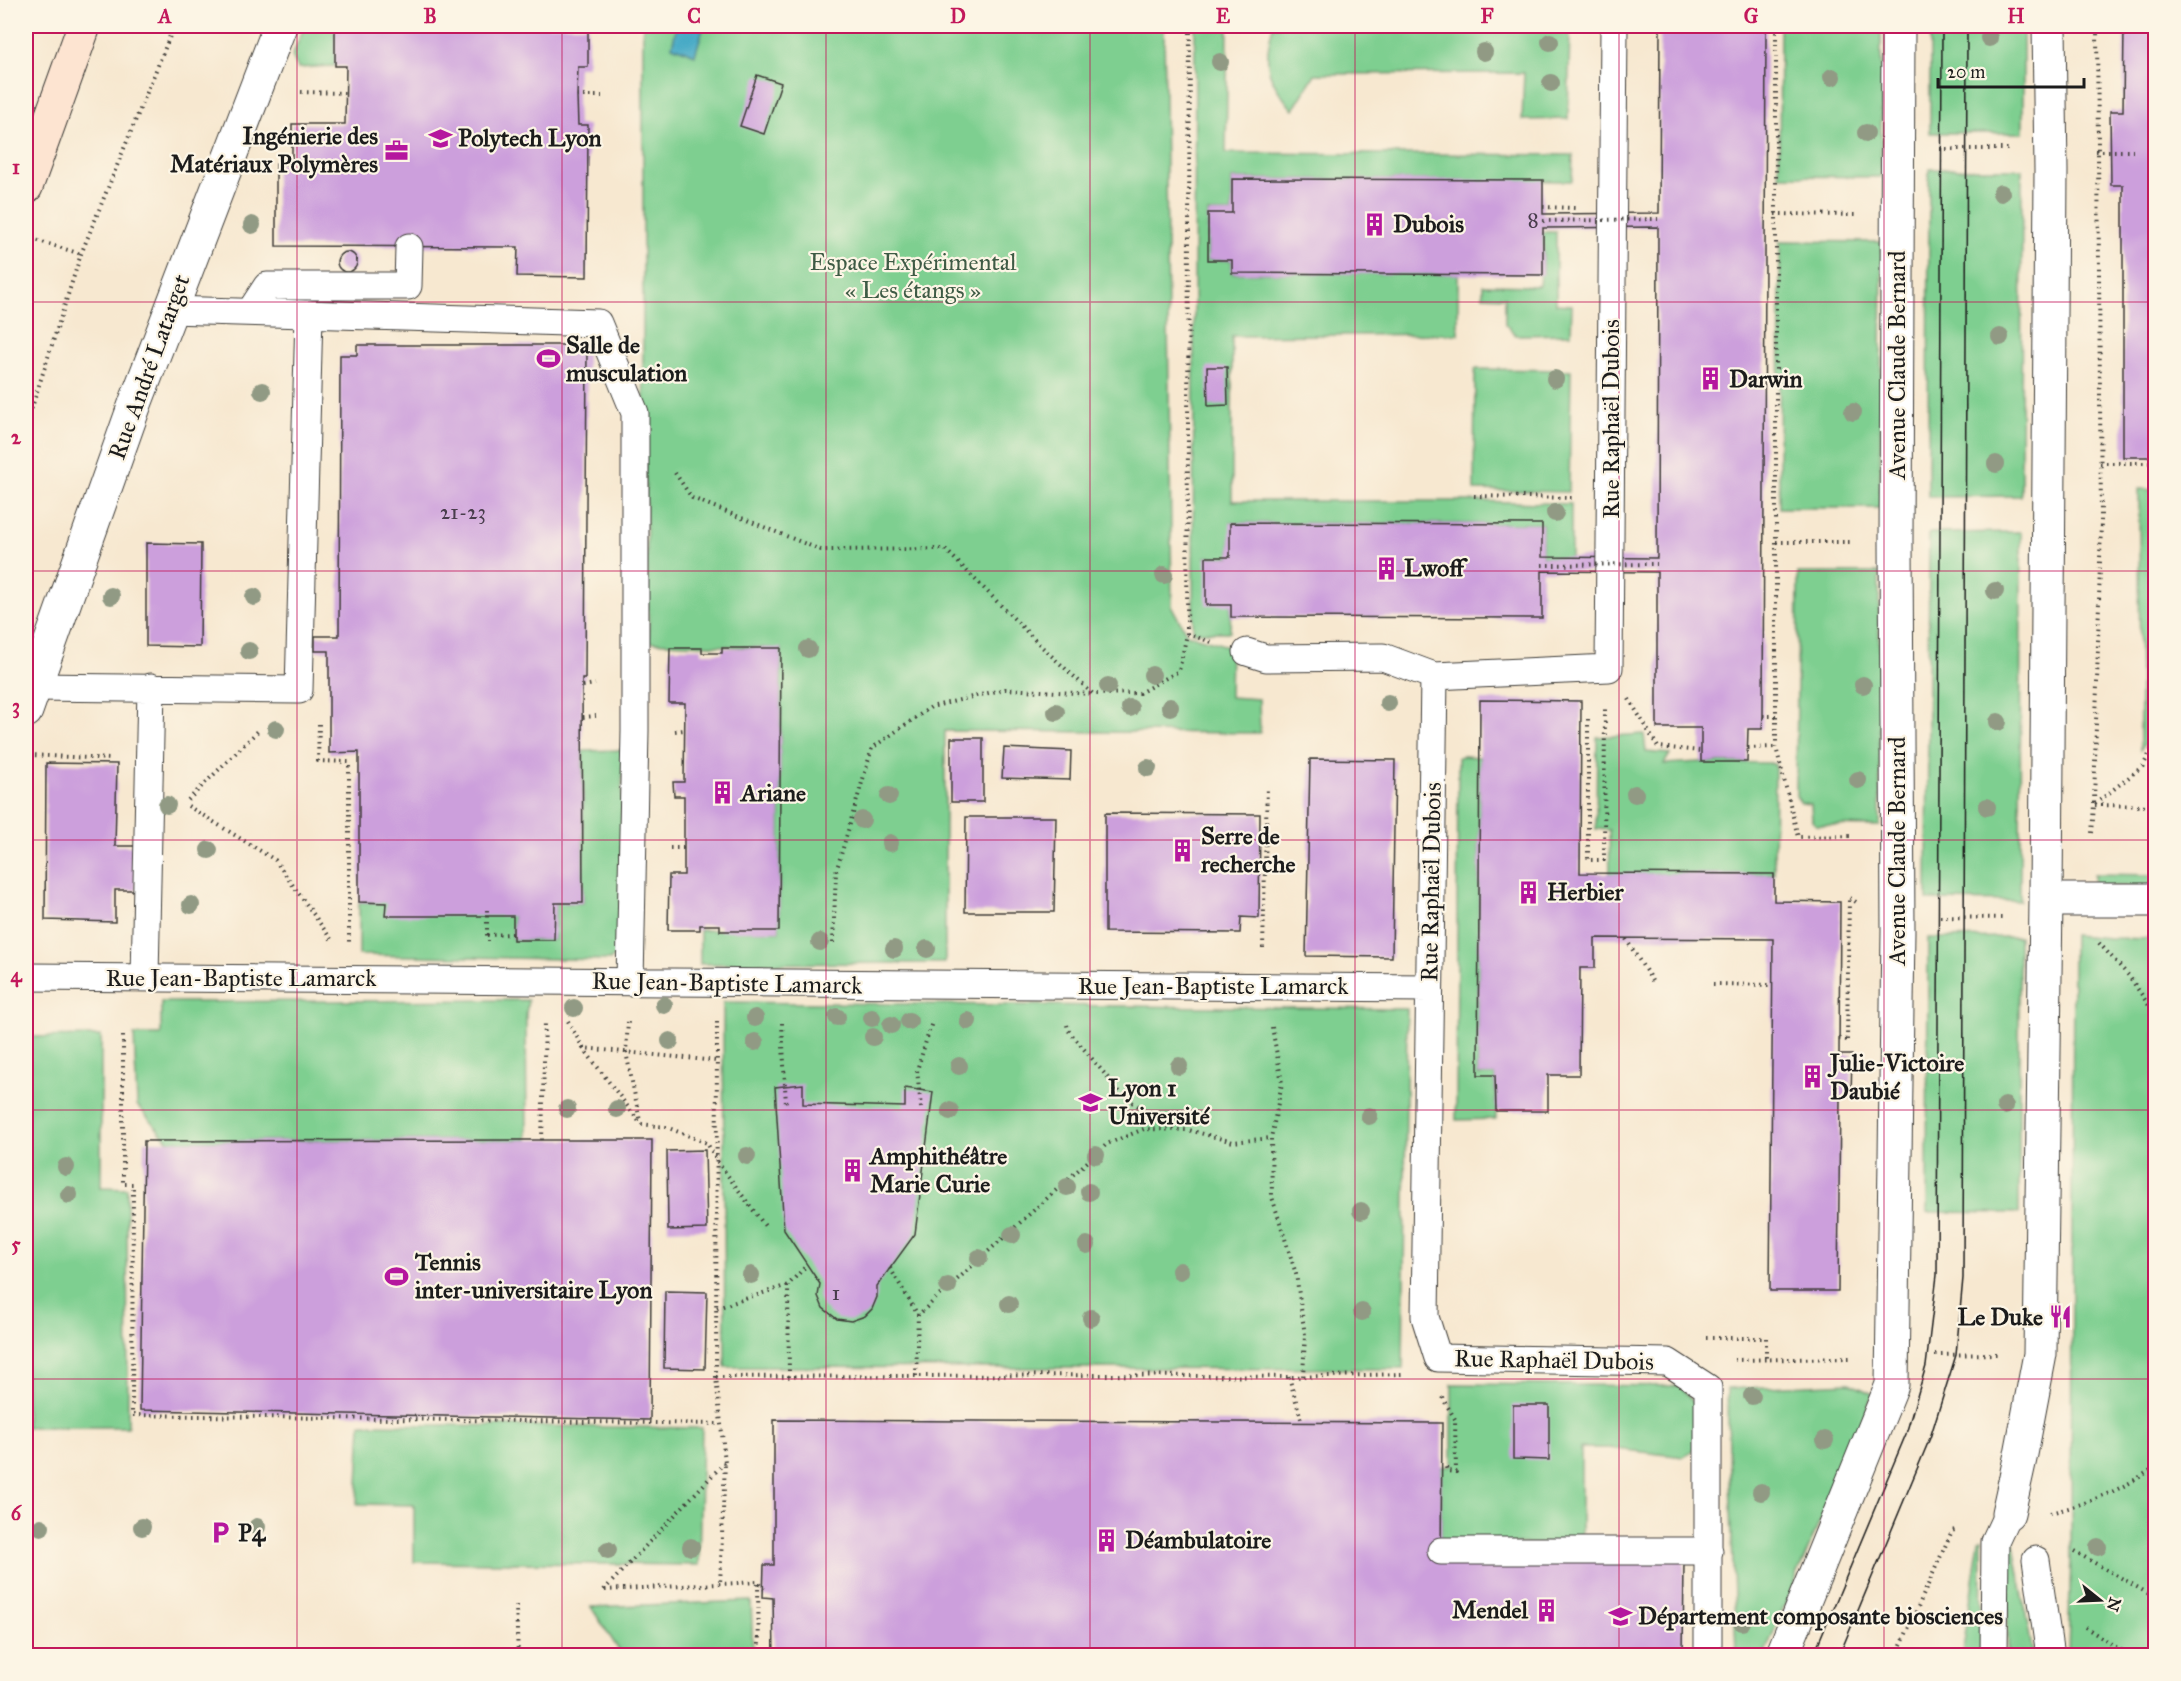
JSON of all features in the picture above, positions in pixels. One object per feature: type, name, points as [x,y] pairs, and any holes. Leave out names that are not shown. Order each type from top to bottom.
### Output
[{"type":"street","points":[[26,187],[84,26]]},
{"type":"street","name":"Rue André Latarget","points":[[30,699],[135,404],[280,26]]},
{"type":"street","name":"Avenue Claude Bernard","points":[[1782,1656],[1892,1384],[1894,1356],[1898,917],[1896,542],[1898,26]]},
{"type":"street","points":[[2008,1514],[2040,1354],[2046,900],[2051,150],[2049,26]]},
{"type":"street","points":[[2046,900],[2156,900]]},
{"type":"lane","name":"Rue Raphaël Dubois","points":[[1607,668],[1614,26]]},
{"type":"lane","points":[[250,312],[267,285],[408,286],[409,247]]},
{"type":"lane","points":[[170,310],[598,322],[635,413],[635,766],[630,982]]},
{"type":"lane","points":[[30,699],[151,687],[299,690],[309,314]]},
{"type":"lane","points":[[1247,652],[1266,658],[1383,657],[1434,676],[1607,668]]},
{"type":"lane","name":"Rue Raphaël Dubois","points":[[1434,676],[1425,1317],[1433,1366],[1668,1362],[1708,1388],[1708,1656]]},
{"type":"lane","points":[[146,978],[151,687]]},
{"type":"lane","name":"Rue Jean-Baptiste Lamarck","points":[[26,977],[1429,988]]},
{"type":"lane","points":[[1994,1656],[1995,1541],[2008,1514]]},
{"type":"lane","points":[[1441,1551],[1709,1551]]},
{"type":"lane","points":[[2036,1560],[2050,1656]]},
{"type":"path","points":[[26,426],[81,254],[174,26]]},
{"type":"path","points":[[832,984],[836,872],[872,748],[931,707],[941,704],[1005,689],[1093,694],[1138,693],[1179,671],[1186,634],[1190,26]]},
{"type":"path","points":[[1776,26],[1776,747],[1798,837],[1897,836]]},
{"type":"path","points":[[2094,805],[2101,520],[2097,26]]},
{"type":"path","points":[[578,96],[602,96]]},
{"type":"path","points":[[1930,149],[2051,150]]},
{"type":"path","points":[[2097,151],[2133,151]]},
{"type":"path","points":[[1775,214],[1897,216]]},
{"type":"path","points":[[1581,216],[1581,228]]},
{"type":"path","points":[[1543,221],[1658,219]]},
{"type":"path","points":[[26,237],[81,254]]},
{"type":"path","points":[[2100,463],[2156,463]]},
{"type":"path","points":[[673,470],[692,498],[821,550],[945,549],[1042,647],[1093,694]]},
{"type":"path","points":[[1474,496],[1580,498]]},
{"type":"path","points":[[1776,542],[1896,542]]},
{"type":"path","points":[[1579,563],[1579,574]]},
{"type":"path","points":[[1542,565],[1658,564]]},
{"type":"path","points":[[1588,719],[1588,860],[1604,860],[1607,668]]},
{"type":"path","points":[[1607,668],[1658,747],[1701,751]]},
{"type":"path","points":[[299,690],[184,804],[275,860],[336,945]]},
{"type":"path","points":[[319,714],[318,761],[349,762],[349,952]]},
{"type":"path","points":[[1763,716],[1776,716]]},
{"type":"path","points":[[2094,805],[2142,766],[2156,741]]},
{"type":"path","points":[[1748,748],[1776,747]]},
{"type":"path","points":[[26,754],[117,759],[149,776]]},
{"type":"path","points":[[1267,786],[1263,987],[1276,1042],[1282,1083],[1271,1138],[1272,1197],[1296,1274],[1305,1335],[1303,1377]]},
{"type":"path","points":[[2094,805],[2156,806]]},
{"type":"path","points":[[2087,899],[2099,943],[2129,976],[2156,1016]]},
{"type":"path","points":[[487,909],[487,945]]},
{"type":"path","points":[[1898,917],[2008,918]]},
{"type":"path","points":[[487,934],[513,934]]},
{"type":"path","points":[[1626,939],[1654,984]]},
{"type":"path","points":[[546,981],[583,1048],[641,1124],[666,1127],[707,1143],[717,1161],[765,1226]]},
{"type":"path","points":[[542,1140],[546,981]]},
{"type":"path","points":[[717,982],[716,1377],[725,1462],[720,1585]]},
{"type":"path","points":[[780,983],[786,1106]]},
{"type":"path","points":[[921,1108],[917,1070],[944,984]]},
{"type":"path","points":[[1713,984],[1773,985]]},
{"type":"path","points":[[1059,985],[1068,1030],[1124,1097],[1175,1129]]},
{"type":"path","points":[[123,1036],[123,1184],[132,1184],[132,1415],[720,1424]]},
{"type":"path","points":[[1839,1040],[1847,1040]]},
{"type":"path","points":[[583,1048],[717,1061]]},
{"type":"path","points":[[626,1052],[641,1124]]},
{"type":"path","points":[[918,1315],[1107,1144],[1144,1129],[1189,1130],[1233,1142],[1271,1138]]},
{"type":"path","points":[[717,1308],[788,1285],[807,1265]]},
{"type":"path","points":[[890,1268],[918,1315],[916,1376]]},
{"type":"path","points":[[788,1285],[789,1377]]},
{"type":"path","points":[[1701,1338],[1766,1338],[1766,1359]]},
{"type":"path","points":[[1733,1360],[1856,1357]]},
{"type":"path","points":[[716,1377],[1108,1375],[1303,1377],[1433,1366],[1455,1419],[1456,1472],[1447,1472],[1446,1467]]},
{"type":"path","points":[[1289,1377],[1302,1422]]},
{"type":"path","points":[[725,1462],[604,1590],[758,1582]]},
{"type":"path","points":[[1896,1656],[1952,1531],[2008,1514],[2046,1514],[2081,1505],[2139,1479],[2156,1466]]},
{"type":"path","points":[[2066,1547],[2156,1598]]},
{"type":"path","points":[[758,1582],[764,1589]]},
{"type":"path","points":[[758,1582],[759,1656]]},
{"type":"path","points":[[516,1605],[518,1656]]},
{"type":"green space","points":[[305,26],[335,26],[335,66],[298,68],[292,56]]},
{"type":"green space","name":"Espace Expérimental « Les étangs »","points":[[643,26],[1164,26],[1172,607],[1187,634],[1231,647],[1230,697],[1259,699],[1260,733],[945,731],[945,963],[700,964],[700,930],[779,931],[781,649],[649,642],[643,365]]},
{"type":"green space","points":[[1195,26],[1228,26],[1226,153],[1573,155],[1572,181],[1232,179],[1232,213],[1208,213],[1208,260],[1232,260],[1232,273],[1458,274],[1458,334],[1232,336],[1232,501],[1475,501],[1571,504],[1571,558],[1542,557],[1542,524],[1231,523],[1230,557],[1206,557],[1231,605],[1230,632],[1193,632]]},
{"type":"green space","points":[[1273,26],[1570,26],[1568,119],[1522,120],[1524,73],[1315,74],[1293,110],[1277,89],[1269,71],[1268,51]]},
{"type":"green space","points":[[1780,26],[1881,26],[1881,177],[1779,176]]},
{"type":"green space","points":[[1930,26],[2023,26],[2023,133],[1930,133]]},
{"type":"green space","points":[[1929,169],[2022,169],[2021,496],[1928,497]]},
{"type":"green space","points":[[1543,232],[1556,232],[1556,304],[1572,305],[1571,334],[1516,335],[1505,324],[1505,297],[1483,296],[1483,285],[1539,286],[1540,275],[1543,274]]},
{"type":"green space","points":[[1780,241],[1882,242],[1880,508],[1779,508]]},
{"type":"green space","points":[[1475,369],[1571,370],[1569,492],[1474,490]]},
{"type":"green space","points":[[2139,489],[2156,490],[2155,731],[2140,750]]},
{"type":"green space","points":[[2021,532],[2020,901],[1927,900],[1929,533]]},
{"type":"green space","points":[[1798,573],[1879,573],[1880,826],[1816,825],[1812,820],[1811,804],[1801,803],[1796,796]]},
{"type":"green space","points":[[1644,734],[1646,752],[1670,754],[1664,764],[1775,763],[1774,874],[1610,874],[1609,830],[1596,829],[1597,737]]},
{"type":"green space","points":[[623,750],[619,951],[610,960],[359,955],[359,902],[513,903],[513,940],[554,940],[555,903],[583,903],[583,751]]},
{"type":"green space","points":[[1458,757],[1480,757],[1478,1075],[1495,1075],[1496,1119],[1456,1120]]},
{"type":"green space","points":[[2094,874],[2155,875],[2155,886],[2094,886]]},
{"type":"green space","points":[[2073,935],[2155,939],[2155,1655],[2068,1655],[2071,1556]]},
{"type":"green space","points":[[2019,937],[2019,1213],[1927,1212],[1928,938]]},
{"type":"green space","points":[[528,1000],[526,1014],[527,1140],[168,1141],[137,1105],[134,1035],[161,1035],[161,1002]]},
{"type":"green space","points":[[723,1002],[1407,1009],[1403,1369],[725,1367]]},
{"type":"green space","points":[[101,1036],[101,1187],[127,1188],[128,1427],[26,1427],[26,1037]]},
{"type":"green space","points":[[1849,1383],[1873,1394],[1764,1655],[1736,1655],[1727,1389]]},
{"type":"green space","points":[[1452,1384],[1680,1386],[1695,1404],[1695,1448],[1684,1457],[1609,1448],[1581,1448],[1581,1544],[1441,1543],[1441,1467],[1452,1466]]},
{"type":"green space","points":[[361,1424],[702,1428],[699,1565],[414,1562],[414,1505],[357,1504]]},
{"type":"green space","points":[[1982,1539],[1981,1655],[1962,1656],[1979,1540]]},
{"type":"green space","points":[[2013,1539],[2033,1655],[2008,1655],[2007,1540]]},
{"type":"green space","points":[[751,1601],[753,1656],[622,1655],[591,1607]]},
{"type":"water","points":[[677,26],[704,26],[695,55],[672,46]]},
{"type":"building","name":"Polytech Lyon","points":[[335,26],[588,26],[588,67],[578,67],[577,96],[578,125],[588,125],[587,277],[517,276],[518,247],[276,246],[276,164],[292,164],[292,124],[345,124],[346,66],[335,66]]},
{"type":"building","points":[[1660,26],[1766,26],[1763,716],[1762,729],[1748,729],[1747,762],[1701,762],[1701,728],[1657,728],[1657,572],[1542,571],[1542,618],[1231,617],[1231,605],[1206,605],[1206,557],[1230,557],[1230,523],[1542,524],[1542,557],[1657,558],[1658,227],[1543,228],[1543,275],[1232,273],[1232,260],[1208,260],[1208,213],[1232,213],[1232,179],[1543,180],[1543,214],[1659,213]]},
{"type":"building","points":[[2124,26],[2156,26],[2156,457],[2123,457],[2123,185],[2111,185],[2110,111],[2123,111]]},
{"type":"building","points":[[757,75],[781,83],[764,134],[740,126]]},
{"type":"building","points":[[347,252],[354,255],[357,262],[354,269],[347,272],[340,269],[337,262],[340,255]]},
{"type":"building","points":[[357,345],[587,345],[585,679],[582,679],[583,903],[555,903],[554,940],[513,940],[513,916],[385,916],[386,903],[359,902],[359,752],[329,753],[329,651],[315,651],[315,636],[339,636],[340,355],[357,355]]},
{"type":"building","points":[[1207,367],[1227,367],[1228,405],[1208,406]]},
{"type":"building","points":[[146,543],[201,544],[200,647],[146,646]]},
{"type":"building","name":"Ariane","points":[[670,648],[702,648],[702,653],[722,653],[722,648],[781,648],[779,931],[720,931],[720,925],[700,925],[700,930],[668,930],[669,875],[684,875],[684,796],[674,796],[673,782],[684,782],[685,703],[669,703]]},
{"type":"building","points":[[1480,700],[1581,701],[1580,873],[1774,874],[1774,901],[1840,902],[1839,1055],[1852,1055],[1851,1096],[1840,1096],[1838,1291],[1770,1291],[1773,939],[1595,938],[1595,968],[1580,968],[1579,1075],[1548,1075],[1548,1111],[1496,1111],[1495,1075],[1478,1075]]},
{"type":"building","points":[[951,738],[983,738],[983,802],[951,802]]},
{"type":"building","points":[[1004,748],[1071,751],[1070,780],[1002,778]]},
{"type":"building","points":[[1310,759],[1395,760],[1392,957],[1306,956]]},
{"type":"building","points":[[46,763],[117,764],[115,846],[136,846],[136,890],[115,890],[115,922],[45,920]]},
{"type":"building","name":"Serre de recherche","points":[[1105,813],[1260,814],[1259,918],[1241,917],[1240,933],[1105,932]]},
{"type":"building","points":[[966,817],[1056,817],[1054,912],[965,912]]},
{"type":"building","name":"Amphithéâtre Marie Curie","points":[[803,1084],[803,1104],[905,1107],[905,1088],[933,1092],[915,1234],[877,1286],[877,1297],[872,1309],[865,1316],[851,1321],[837,1319],[823,1308],[818,1296],[820,1284],[784,1230],[775,1087]]},
{"type":"building","name":"Tennis inter-universitaire Lyon","points":[[652,1140],[650,1420],[140,1410],[144,1141]]},
{"type":"building","points":[[705,1150],[707,1229],[668,1230],[667,1151]]},
{"type":"building","points":[[665,1291],[707,1292],[705,1369],[664,1368]]},
{"type":"building","points":[[1513,1405],[1549,1405],[1549,1460],[1513,1459]]},
{"type":"building","name":"Déambulatoire","points":[[774,1420],[1442,1423],[1441,1558],[1684,1559],[1683,1656],[774,1656],[773,1598],[763,1597],[764,1565],[774,1565]]},
{"type":"tram line","points":[[1813,1656],[1906,1434],[1926,1366],[1937,1275],[1942,26]]},
{"type":"tram line","points":[[1839,1656],[1930,1438],[1956,1355],[1963,1278],[1967,26]]},
{"type":"place","name":"Polytech Lyon","points":[[440,138]]},
{"type":"place","name":"Ingénierie des Matériaux Polymères","points":[[396,150]]},
{"type":"place","name":"Dubois","points":[[1375,224]]},
{"type":"place","name":"Salle de musculation","points":[[548,359]]},
{"type":"place","name":"Darwin","points":[[1711,379]]},
{"type":"place","name":"Lwoff","points":[[1386,568]]},
{"type":"place","name":"Ariane","points":[[723,793]]},
{"type":"place","name":"Serre de recherche","points":[[1183,850]]},
{"type":"place","name":"Herbier","points":[[1529,892]]},
{"type":"place","name":"Julie-Victoire Daubié","points":[[1812,1077]]},
{"type":"place","name":"Lyon 1 Université","points":[[1090,1102]]},
{"type":"place","name":"Amphithéâtre Marie Curie","points":[[852,1170]]},
{"type":"place","name":"Tennis inter-universitaire Lyon","points":[[397,1276]]},
{"type":"place","name":"Le Duke","points":[[2061,1317]]},
{"type":"place","name":"P4","points":[[220,1533]]},
{"type":"place","name":"Déambulatoire","points":[[1107,1540]]},
{"type":"place","name":"Mendel","points":[[1546,1610]]},
{"type":"place","name":"Département composante biosciences","points":[[1620,1616]]}]
